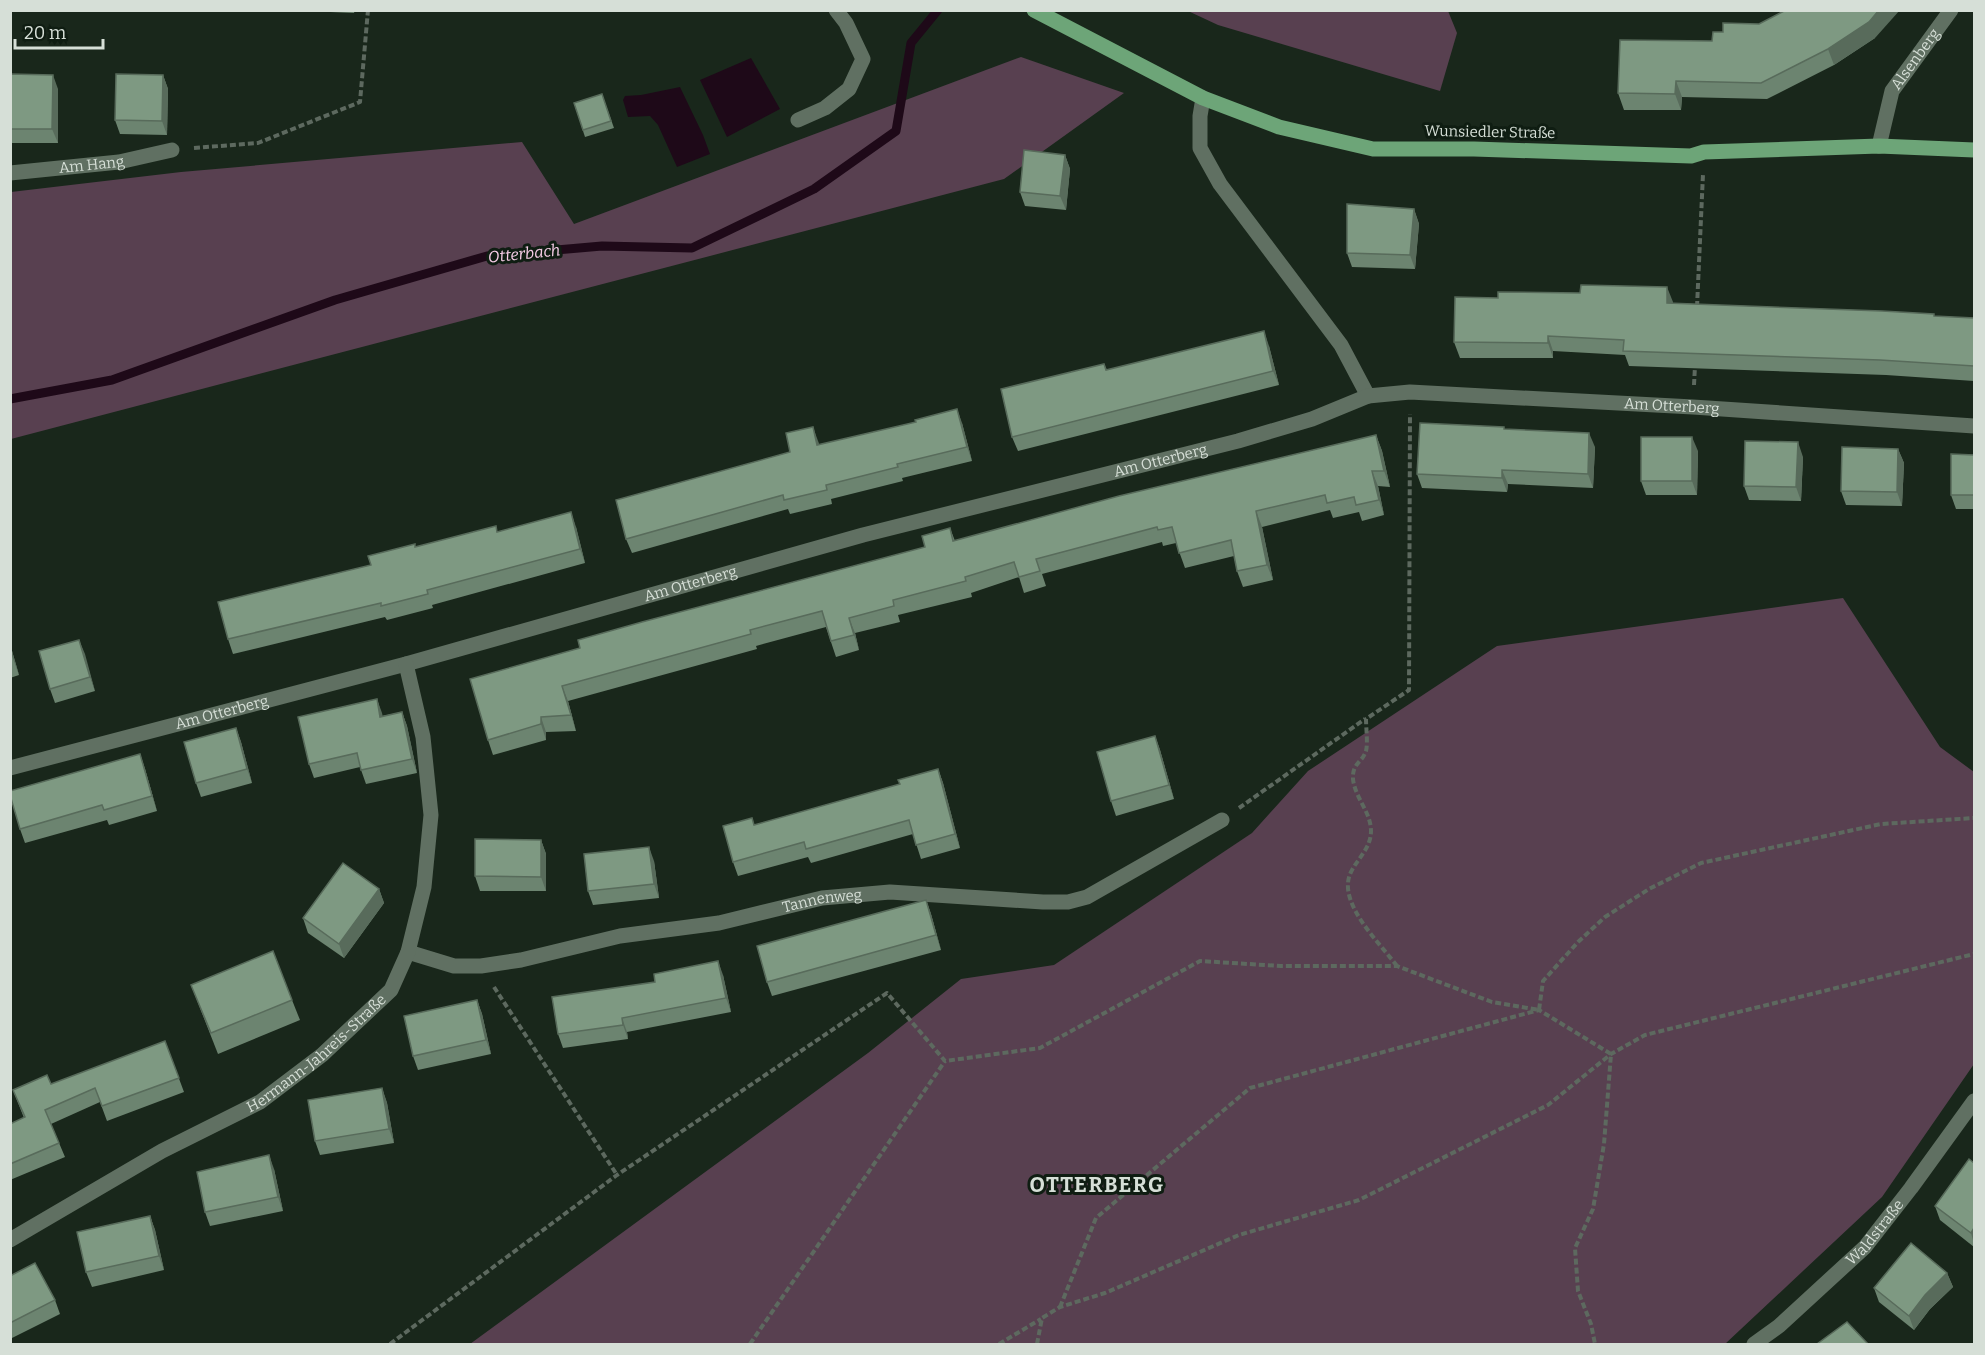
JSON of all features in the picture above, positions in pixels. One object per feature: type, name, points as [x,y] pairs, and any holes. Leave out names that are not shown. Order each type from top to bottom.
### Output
[{"type":"main road","name":"Wunsiedler Straße","points":[[1036,11],[1203,98],[1279,128],[1373,149],[1474,149],[1691,156],[1704,152],[1879,146],[1974,150]]},
{"type":"street","points":[[798,120],[825,108],[849,89],[863,58],[846,23],[836,10]]},
{"type":"street","name":"Alsenberg","points":[[1879,146],[1892,91],[1952,10]]},
{"type":"street","points":[[1203,98],[1200,116],[1200,148],[1220,184],[1341,345],[1368,396]]},
{"type":"street","name":"Am Hang","points":[[10,173],[119,162],[172,150]]},
{"type":"street","name":"Am Otterberg","points":[[10,768],[406,664],[863,534],[1238,441],[1312,419],[1368,396],[1410,392],[1693,407],[1974,426]]},
{"type":"street","name":"Hermann-Jahreis-Straße","points":[[10,1240],[162,1151],[260,1102],[322,1055],[391,990],[408,952],[424,886],[431,815],[423,737],[406,664]]},
{"type":"street","name":"Tannenweg","points":[[408,952],[454,966],[481,966],[521,960],[620,936],[719,923],[822,898],[890,892],[1068,902],[1087,897],[1222,820]]},
{"type":"street","name":"Waldstraße","points":[[1754,1344],[1779,1326],[1864,1246],[1911,1188],[1974,1101]]},
{"type":"path","points":[[172,150],[258,143],[360,102],[368,10]]},
{"type":"path","points":[[1697,314],[1704,152]]},
{"type":"path","points":[[1693,407],[1695,360]]},
{"type":"path","points":[[1222,820],[1408,690],[1410,392]]},
{"type":"path","points":[[1366,719],[1366,752],[1354,765],[1353,779],[1357,793],[1366,809],[1371,831],[1369,843],[1362,857],[1352,869],[1347,882],[1348,896],[1356,912],[1397,966]]},
{"type":"path","points":[[1539,1010],[1543,981],[1578,942],[1605,917],[1649,889],[1701,863],[1881,824],[1974,818]]},
{"type":"path","points":[[999,1344],[1060,1308],[1105,1293],[1239,1235],[1359,1200],[1548,1105],[1611,1054],[1645,1035],[1974,954]]},
{"type":"path","points":[[750,1344],[945,1061],[1040,1048],[1200,961],[1281,966],[1397,966],[1492,1002],[1539,1010],[1611,1054]]},
{"type":"path","points":[[481,966],[617,1175]]},
{"type":"path","points":[[390,1344],[617,1175],[887,993],[945,1061]]},
{"type":"path","points":[[1060,1308],[1096,1218],[1250,1088],[1539,1010]]},
{"type":"path","points":[[1596,1344],[1578,1291],[1575,1248],[1593,1209],[1604,1144],[1611,1054]]},
{"type":"path","points":[[1037,1344],[1042,1318]]},
{"type":"shaded area","points":[[1188,11],[1448,11],[1457,33],[1440,91],[1218,25]]},
{"type":"shaded area","points":[[1021,57],[1124,93],[1004,179],[11,439],[11,192],[181,172],[522,142],[574,224]]},
{"type":"shaded area","points":[[751,58],[780,109],[727,137],[700,80]]},
{"type":"shaded area","points":[[680,87],[710,154],[677,167],[658,125],[650,116],[628,117],[623,100],[625,96]]},
{"type":"shaded area","points":[[1843,598],[1940,747],[1974,772],[1974,1064],[1882,1197],[1725,1344],[470,1344],[868,1053],[961,979],[1054,965],[1252,833],[1308,771],[1497,646]]},
{"type":"building","points":[[1786,10],[1879,10],[1869,22],[1828,49],[1761,83],[1676,81],[1675,94],[1618,93],[1620,40],[1712,41],[1713,32],[1723,32],[1723,23],[1759,24]]},
{"type":"building","points":[[10,74],[53,75],[52,129],[10,129]]},
{"type":"building","points":[[116,74],[163,75],[162,121],[115,120]]},
{"type":"building","points":[[602,94],[611,121],[583,130],[574,103]]},
{"type":"building","points":[[1024,150],[1065,155],[1060,196],[1020,192]]},
{"type":"building","points":[[1347,204],[1414,209],[1410,255],[1347,253]]},
{"type":"building","points":[[1581,285],[1667,287],[1667,303],[1882,311],[1974,318],[1974,366],[1880,360],[1623,351],[1624,340],[1548,336],[1548,343],[1454,342],[1455,297],[1498,298],[1498,292],[1580,293]]},
{"type":"building","points":[[1264,331],[1273,371],[1012,437],[1001,389],[1104,364],[1106,370]]},
{"type":"building","points":[[957,409],[967,447],[897,464],[898,467],[826,485],[827,490],[784,500],[783,495],[626,539],[616,500],[790,452],[786,433],[813,427],[817,445],[916,422],[915,420]]},
{"type":"building","points":[[1420,423],[1589,433],[1588,474],[1502,470],[1502,478],[1417,474]]},
{"type":"building","points":[[1376,435],[1384,471],[1372,471],[1379,500],[1356,505],[1354,497],[1327,503],[1325,495],[1256,511],[1267,565],[1237,571],[1231,540],[1179,553],[1172,527],[1158,530],[1157,527],[1036,559],[1040,571],[1019,577],[1014,562],[965,577],[966,581],[893,600],[894,606],[849,618],[854,635],[831,641],[822,611],[750,630],[751,634],[562,686],[571,715],[541,717],[541,724],[488,740],[470,679],[580,648],[578,640],[925,547],[922,536],[950,528],[953,541],[1119,496]]},
{"type":"building","points":[[1641,437],[1692,437],[1692,481],[1641,481]]},
{"type":"building","points":[[1745,441],[1798,442],[1796,487],[1744,486]]},
{"type":"building","points":[[1842,447],[1898,449],[1897,492],[1841,491]]},
{"type":"building","points":[[1951,454],[1974,455],[1974,495],[1951,495]]},
{"type":"building","points":[[571,512],[580,549],[427,590],[428,594],[228,639],[218,602],[371,565],[368,556],[415,544],[415,547],[496,526],[497,532]]},
{"type":"building","points":[[79,640],[90,677],[50,689],[39,651]]},
{"type":"building","points":[[377,699],[380,717],[402,712],[412,759],[361,770],[357,753],[309,764],[298,717]]},
{"type":"building","points":[[236,728],[247,769],[196,783],[184,742]]},
{"type":"building","points":[[1155,736],[1169,785],[1111,801],[1097,752]]},
{"type":"building","points":[[140,754],[152,796],[104,810],[102,805],[20,829],[10,791]]},
{"type":"building","points":[[938,769],[955,834],[916,845],[909,820],[806,849],[804,842],[733,862],[723,826],[752,818],[754,825],[900,784],[898,780]]},
{"type":"building","points":[[475,839],[541,840],[541,877],[475,876]]},
{"type":"building","points":[[649,847],[654,884],[588,891],[584,854]]},
{"type":"building","points":[[343,863],[379,889],[339,944],[303,918]]},
{"type":"building","points":[[926,900],[936,935],[767,982],[757,946]]},
{"type":"building","points":[[273,951],[292,1000],[211,1033],[191,985]]},
{"type":"building","points":[[718,961],[726,998],[622,1018],[623,1025],[558,1034],[552,997],[655,982],[654,974]]},
{"type":"building","points":[[477,1000],[486,1040],[413,1056],[404,1016]]},
{"type":"building","points":[[165,1041],[179,1078],[102,1106],[95,1088],[45,1110],[59,1143],[10,1164],[10,1124],[25,1117],[13,1090],[47,1075],[51,1084]]},
{"type":"building","points":[[382,1088],[389,1129],[315,1141],[308,1100]]},
{"type":"building","points":[[269,1155],[278,1197],[205,1212],[197,1172]]},
{"type":"building","points":[[1969,1159],[1974,1163],[1974,1228],[1971,1233],[1935,1206]]},
{"type":"building","points":[[150,1216],[159,1256],[86,1272],[77,1232]]},
{"type":"building","points":[[1911,1243],[1947,1273],[1925,1295],[1909,1316],[1874,1288]]},
{"type":"building","points":[[35,1263],[55,1300],[10,1323],[10,1276]]},
{"type":"building","points":[[1847,1322],[1868,1344],[1817,1344]]},
{"type":"waterway","name":"Otterbach","points":[[10,399],[112,380],[335,300],[487,256],[602,246],[692,248],[814,189],[896,131],[911,43],[938,10]]},
{"type":"district","name":"OTTERBERG","points":[[1097,1185]]}]
